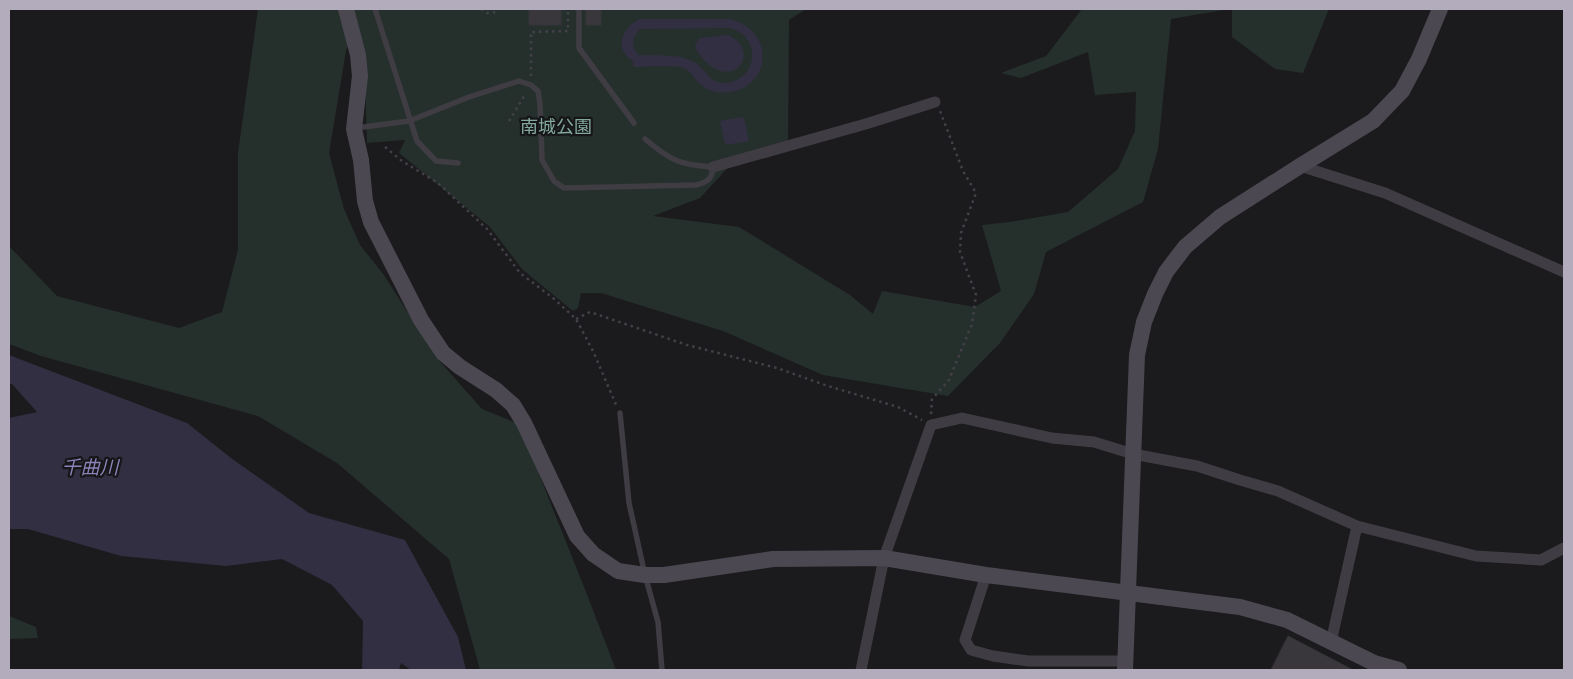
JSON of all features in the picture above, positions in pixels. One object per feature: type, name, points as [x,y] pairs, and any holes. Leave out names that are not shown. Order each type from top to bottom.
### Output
[{"type":"street","points":[[346,9],[358,55],[360,76],[354,129],[361,160],[365,201],[371,222],[421,320],[443,353],[460,367],[496,390],[513,405],[524,423],[577,536],[593,554],[618,571],[645,575],[682,572],[773,559],[884,558],[1128,594],[1258,610],[1287,620],[1374,663],[1398,670]]},
{"type":"street","points":[[986,574],[964,640],[971,650],[993,656],[1028,661],[1125,665],[1137,354],[1144,322],[1155,294],[1166,272],[1185,247],[1220,218],[1374,121],[1402,91],[1419,59],[1440,9]]},
{"type":"street","points":[[713,167],[935,102]]},
{"type":"street","points":[[1300,166],[1386,193],[1564,272]]},
{"type":"street","points":[[861,670],[884,558],[930,425],[962,418],[1052,438],[1094,442],[1133,454],[1197,466],[1278,491],[1357,526],[1476,556],[1541,560],[1564,548]]},
{"type":"street","points":[[1331,642],[1357,526]]},
{"type":"lane","points":[[375,9],[416,141],[436,161],[458,163]]},
{"type":"lane","points":[[579,9],[579,48],[634,123]]},
{"type":"lane","points":[[354,129],[409,121],[469,96],[519,81],[531,85],[538,91],[542,160],[554,181],[564,188],[696,185],[706,183],[712,176],[713,167],[684,164],[671,159],[645,139]]},
{"type":"lane","points":[[620,413],[629,503],[645,575],[658,622],[662,670]]},
{"type":"path","points":[[481,9],[487,13],[496,12],[498,9]]},
{"type":"path","points":[[531,68],[531,32],[568,31],[568,9]]},
{"type":"path","points":[[508,121],[531,85]]},
{"type":"path","points":[[576,319],[590,312],[687,346],[777,368],[898,408],[930,425],[932,399],[949,380],[972,324],[976,295],[960,252],[961,233],[976,193],[963,171],[947,126],[935,102]]},
{"type":"path","points":[[385,147],[402,161],[438,183],[488,229],[520,273],[553,298],[576,319],[593,351],[620,413]]},
{"type":"green space","name":"南城公園","points":[[258,9],[806,9],[789,20],[788,147],[734,161],[700,198],[653,216],[739,227],[850,295],[873,314],[882,291],[975,307],[1001,291],[982,225],[1068,212],[1118,169],[1135,131],[1136,92],[1095,95],[1088,52],[1021,78],[1001,73],[1046,56],[1082,9],[1229,9],[1171,19],[1158,149],[1143,202],[1046,252],[1034,294],[1000,343],[948,396],[823,375],[723,331],[601,293],[581,293],[578,308],[573,311],[522,269],[490,227],[399,153],[405,140],[367,143],[364,52],[355,23],[346,51],[329,153],[344,209],[360,245],[384,275],[436,357],[482,409],[519,424],[616,670],[480,670],[449,559],[337,463],[258,416],[41,356],[9,344],[9,246],[57,296],[179,328],[222,312],[238,250],[238,153]]},
{"type":"green space","points":[[1232,9],[1329,9],[1303,73],[1275,69],[1232,37]]},
{"type":"green space","points":[[9,616],[36,627],[38,638],[9,639]]},
{"type":"water","points":[[640,19],[730,19],[745,25],[755,34],[761,46],[760,70],[753,80],[743,88],[720,93],[704,87],[683,68],[666,66],[633,67],[633,61],[623,50],[622,38],[628,27]],"holes":[[[729,28],[739,32],[746,38],[750,46],[751,63],[747,71],[740,78],[731,82],[714,81],[696,63],[690,60],[668,56],[639,55],[633,48],[634,37],[640,29]]]},
{"type":"water","points":[[728,35],[738,42],[743,50],[744,58],[741,65],[734,70],[726,72],[716,69],[705,61],[695,45],[699,38]]},
{"type":"water","points":[[744,117],[749,141],[725,145],[720,121]]},
{"type":"water","name":"千曲川","points":[[9,355],[187,423],[231,458],[309,513],[405,540],[458,637],[466,670],[411,670],[401,663],[399,670],[362,670],[363,621],[332,585],[282,559],[226,566],[121,556],[28,529],[9,529],[9,418],[37,412],[12,384],[9,384]]},
{"type":"building","points":[[529,9],[561,9],[561,25],[529,25]]},
{"type":"building","points":[[586,9],[601,9],[601,25],[586,25]]},
{"type":"building","points":[[1288,636],[1353,670],[1271,670]]}]
